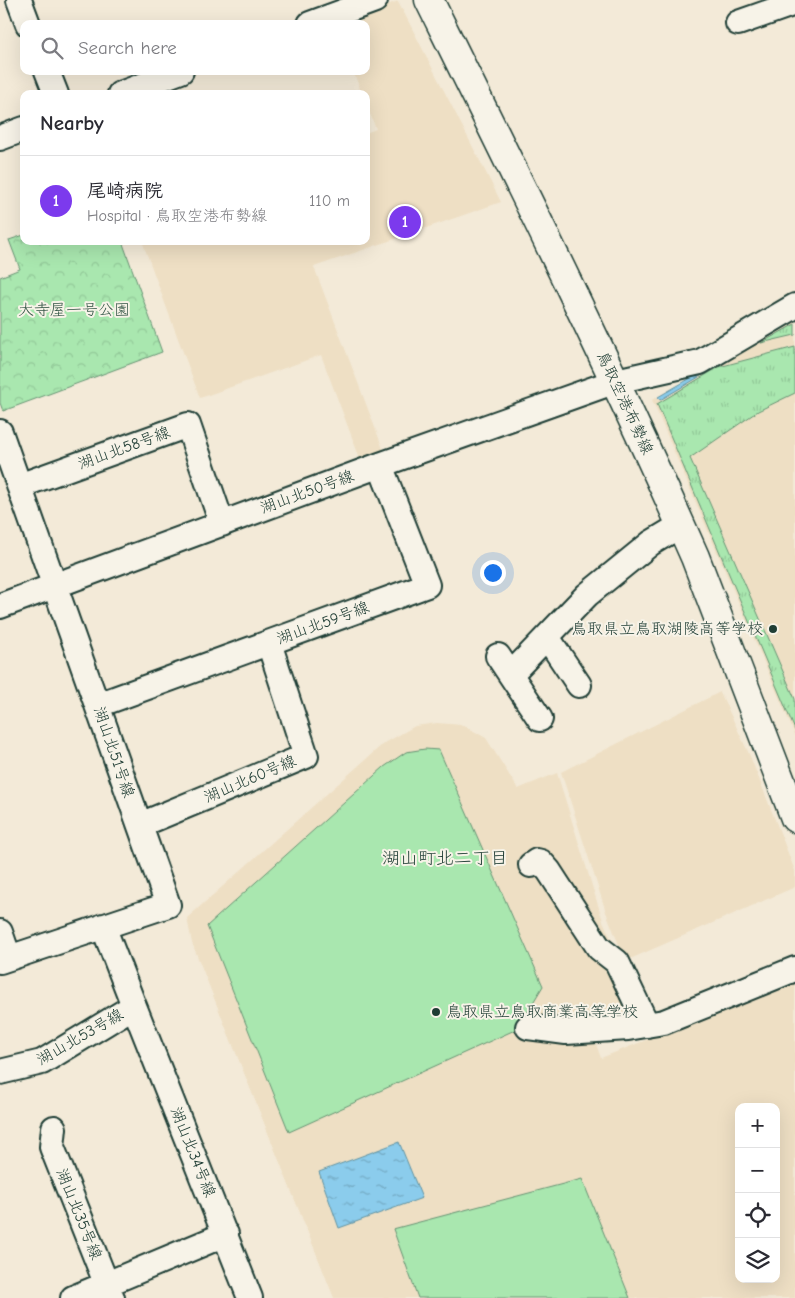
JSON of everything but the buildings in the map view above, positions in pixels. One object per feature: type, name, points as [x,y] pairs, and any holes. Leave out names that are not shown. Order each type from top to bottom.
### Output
[{"type":"main road","name":"鳥取空港布勢線","points":[[429,0],[616,381],[681,525],[795,818]]},
{"type":"street","points":[[19,0],[26,20]]},
{"type":"street","points":[[321,20],[374,0]]},
{"type":"street","points":[[738,23],[795,3]]},
{"type":"street","points":[[49,75],[54,90]]},
{"type":"street","points":[[131,90],[170,75]]},
{"type":"street","points":[[0,138],[20,130]]},
{"type":"street","name":"湖山北50号線","points":[[0,606],[616,381],[700,362],[795,306]]},
{"type":"street","name":"湖山北58号線","points":[[19,486],[188,424],[222,524]]},
{"type":"street","name":"湖山北51号線","points":[[0,432],[168,905],[5,960]]},
{"type":"street","name":"湖山北59号線","points":[[98,705],[427,585],[380,466]]},
{"type":"street","points":[[540,719],[504,665],[547,637],[587,595],[651,544],[681,525]]},
{"type":"street","points":[[547,637],[579,685]]},
{"type":"street","name":"湖山北60号線","points":[[140,825],[306,756],[269,643]]},
{"type":"street","points":[[531,864],[537,861],[541,862],[549,871],[599,948],[617,962],[647,1025]]},
{"type":"street","name":"湖山北53号線","points":[[0,1072],[42,1062],[134,1006],[103,926]]},
{"type":"street","points":[[0,932],[5,960]]},
{"type":"street","points":[[528,1027],[566,1032],[628,1028],[664,1022],[795,969]]},
{"type":"street","name":"湖山北34号線","points":[[134,1006],[250,1298]]},
{"type":"street","name":"湖山北35号線","points":[[54,1128],[52,1147],[109,1291]]},
{"type":"street","points":[[73,1298],[109,1291],[226,1234]]},
{"type":"shaded area","points":[[398,1],[501,202],[314,267],[385,454],[362,464],[321,355],[200,398],[143,245],[370,245],[370,131],[376,129],[370,114],[370,90],[360,90],[355,75],[370,75],[370,20],[348,20]]},
{"type":"shaded area","name":"鳥取県立鳥取湖陵高等学校","points":[[795,317],[795,735],[652,400]]},
{"type":"shaded area","points":[[720,692],[750,756],[795,871],[795,887],[630,959],[619,945],[606,912],[561,772]]},
{"type":"shaded area","name":"鳥取県立鳥取商業高等学校","points":[[437,723],[463,725],[486,738],[518,789],[557,773],[603,921],[615,947],[653,1014],[596,1044],[601,1058],[795,981],[795,1298],[334,1298],[192,943],[187,918],[383,744],[415,726]]},
{"type":"green space","name":"大寺屋一号公園","points":[[20,236],[20,245],[123,245],[162,352],[3,411],[0,403],[0,277],[20,269],[9,240]]},
{"type":"green space","points":[[795,324],[795,335],[761,343]]},
{"type":"green space","points":[[795,347],[795,393],[758,411],[690,458],[795,699],[795,730],[657,404],[719,367]]},
{"type":"green space","points":[[425,749],[439,750],[543,986],[517,1029],[289,1132],[207,926],[384,767],[406,752]]},
{"type":"green space","points":[[582,1179],[630,1298],[418,1298],[393,1229]]},
{"type":"water","points":[[703,371],[704,374],[660,400],[658,397]]},
{"type":"water","points":[[399,1142],[422,1198],[339,1228],[319,1172]]},
{"type":"place","name":"尾崎病院","points":[[405,222]]},
{"type":"place","name":"鳥取県立鳥取湖陵高等学校","points":[[773,629]]},
{"type":"place","name":"鳥取県立鳥取商業高等学校","points":[[436,1012]]},
{"type":"district","name":"湖山町北二丁目","points":[[445,858]]}]
